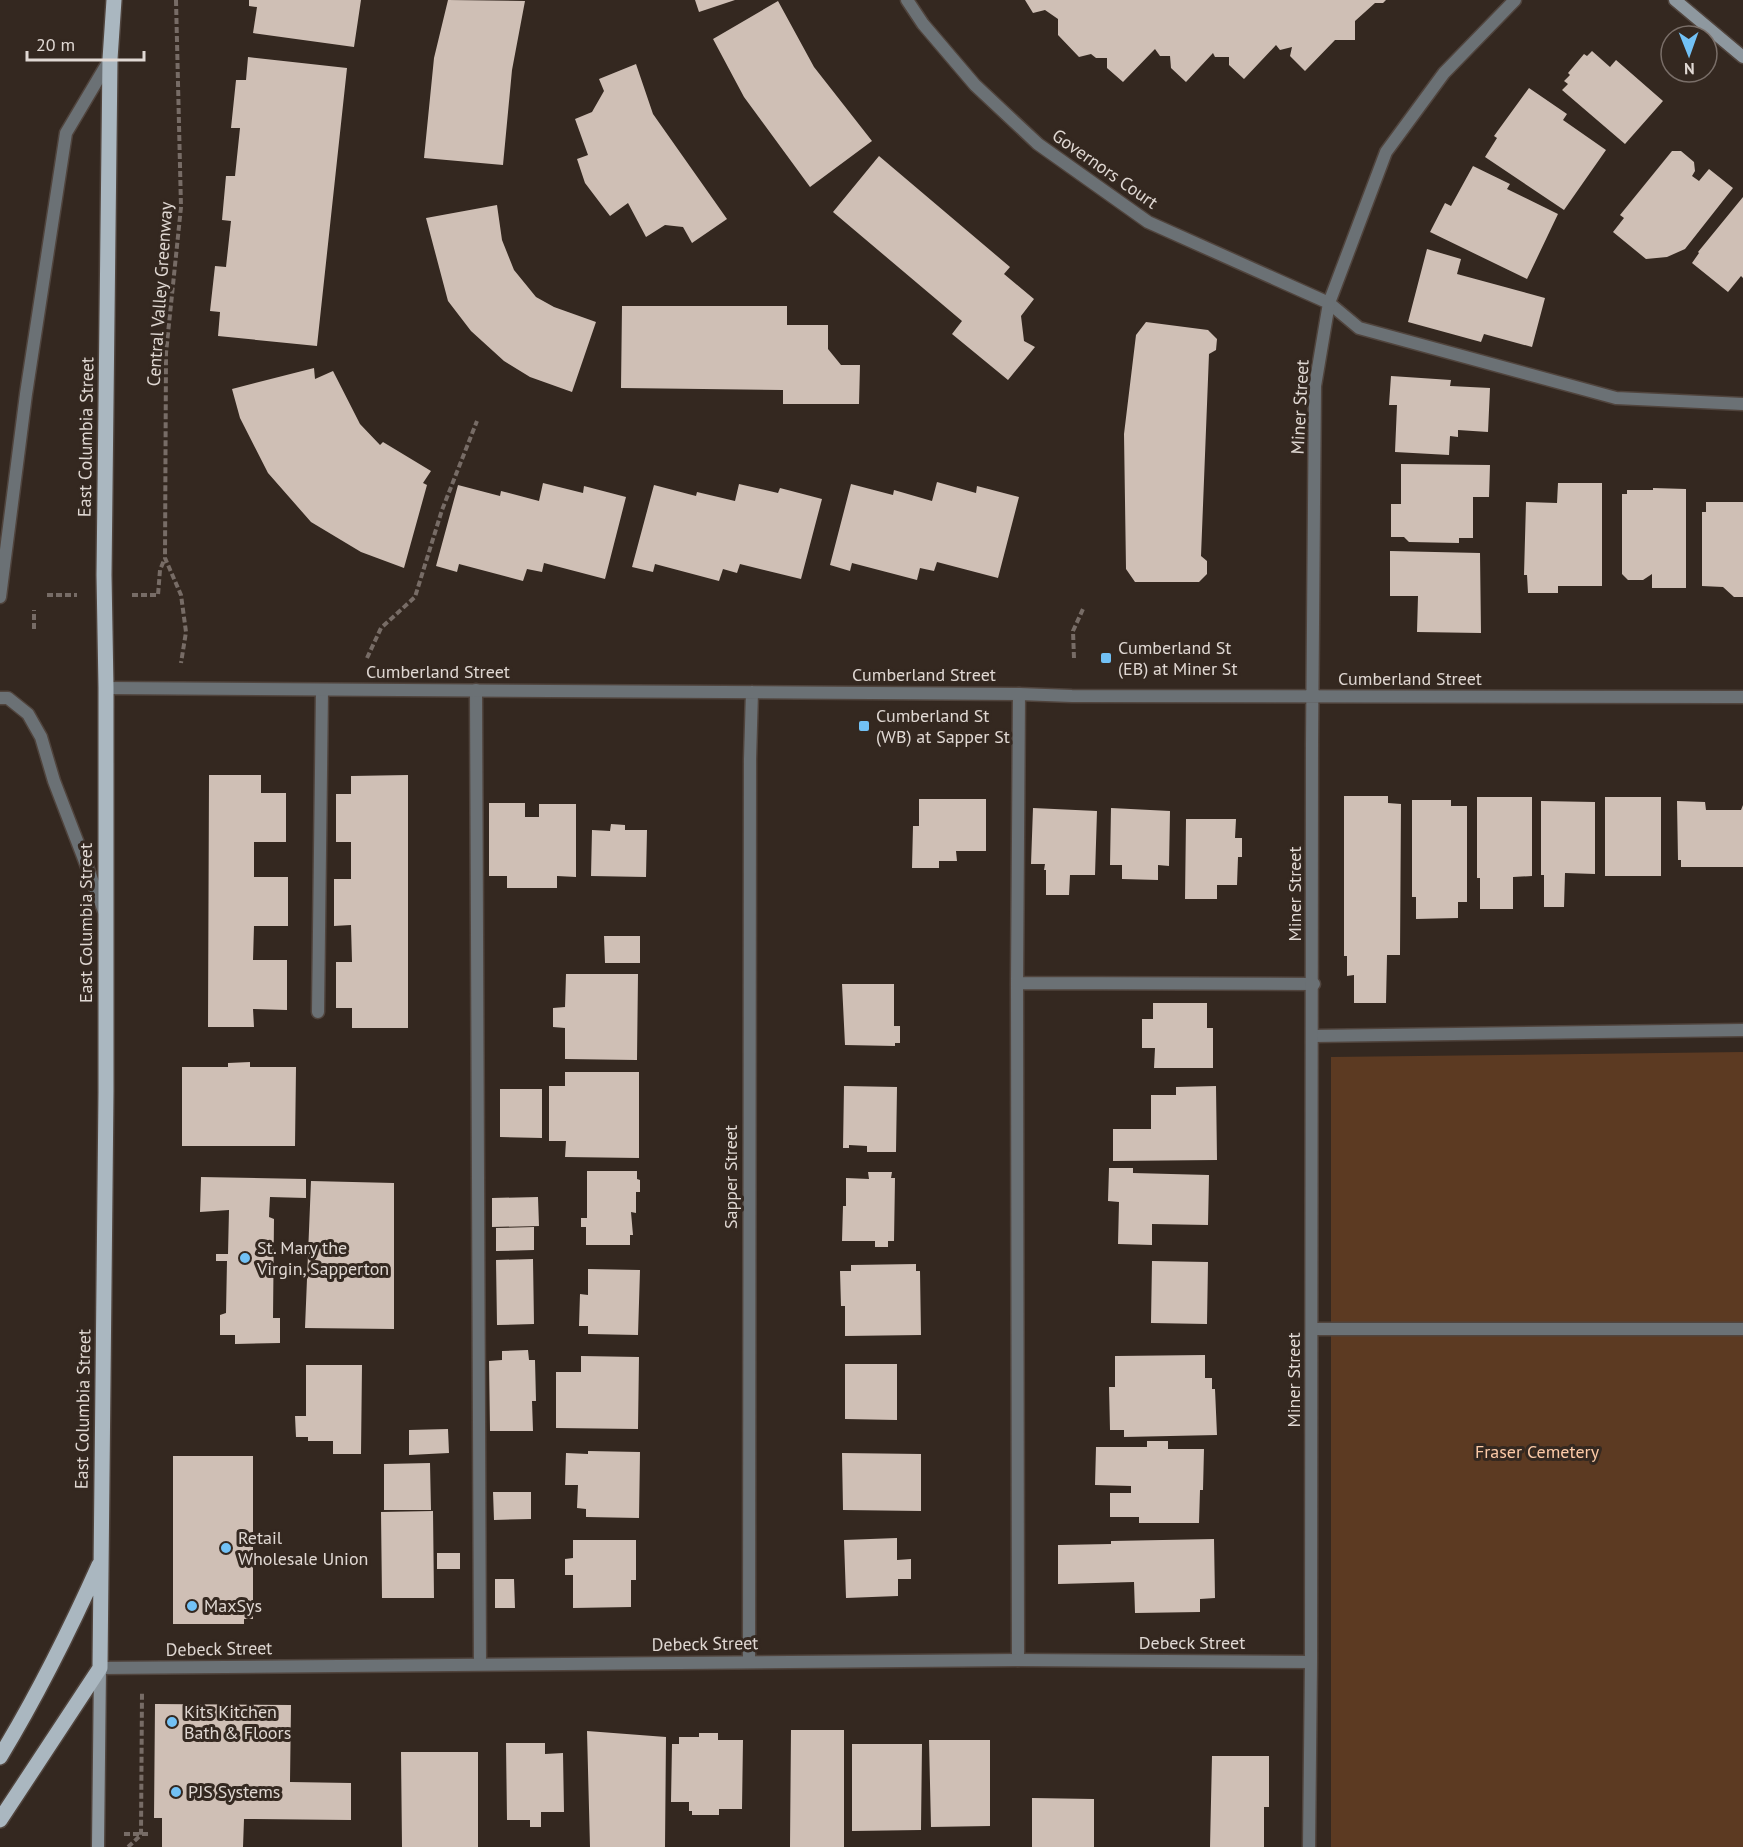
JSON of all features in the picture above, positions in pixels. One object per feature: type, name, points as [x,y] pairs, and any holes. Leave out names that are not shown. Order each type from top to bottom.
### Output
[{"type":"main road","name":"East Columbia Street","points":[[100,1668],[106,688],[104,575],[110,58],[114,0]]},
{"type":"main road","points":[[0,1757],[32,1705],[69,1632],[101,1559]]},
{"type":"main road","points":[[0,1820],[100,1668]]},
{"type":"street","name":"Governors Court","points":[[907,0],[923,24],[975,85],[1038,144],[1148,222],[1329,303],[1359,328],[1616,398],[1743,404]]},
{"type":"street","name":"Miner Street","points":[[1309,1847],[1315,386],[1329,303],[1386,152],[1444,73],[1515,0]]},
{"type":"street","points":[[1675,0],[1743,57]]},
{"type":"street","points":[[0,597],[26,394],[66,133],[110,58]]},
{"type":"street","name":"Cumberland Street","points":[[106,688],[1083,696],[1743,697]]},
{"type":"street","points":[[318,1012],[322,690]]},
{"type":"street","points":[[476,690],[480,1665]]},
{"type":"street","name":"Sapper Street","points":[[748,1662],[752,692]]},
{"type":"street","points":[[1018,1660],[1017,983],[1020,694]]},
{"type":"street","points":[[0,698],[8,698],[28,714],[41,737],[54,781],[105,915]]},
{"type":"street","points":[[1017,983],[1314,984]]},
{"type":"street","points":[[1313,1036],[1743,1030]]},
{"type":"street","points":[[1312,1329],[1743,1329]]},
{"type":"street","name":"Debeck Street","points":[[100,1668],[1018,1660],[1311,1662]]},
{"type":"street","name":"East Columbia Street","points":[[98,1847],[100,1668]]},
{"type":"path","name":"Central Valley Greenway","points":[[176,0],[182,207],[166,353],[165,558],[181,596],[186,632],[181,658]]},
{"type":"path","points":[[367,658],[381,628],[415,597],[442,510],[477,421]]},
{"type":"path","points":[[158,595],[160,570],[165,558]]},
{"type":"path","points":[[1074,658],[1073,631],[1083,609]]},
{"type":"path","points":[[34,610],[34,629]]},
{"type":"path","points":[[141,1835],[142,1692]]},
{"type":"path","points":[[128,1847],[141,1835],[150,1834]]},
{"type":"green space","name":"Fraser Cemetery","points":[[1743,1052],[1743,1847],[1331,1847],[1331,1057]]},
{"type":"building","points":[[249,0],[361,0],[354,47],[253,33],[257,7],[249,6]]},
{"type":"building","points":[[448,0],[525,1],[512,70],[503,165],[424,158],[434,58]]},
{"type":"building","points":[[695,0],[735,0],[699,12]]},
{"type":"building","points":[[1025,0],[1386,0],[1383,3],[1375,3],[1355,21],[1355,40],[1335,40],[1305,71],[1290,56],[1292,47],[1280,50],[1276,45],[1244,79],[1229,65],[1229,57],[1215,57],[1213,53],[1186,82],[1171,68],[1170,56],[1160,56],[1155,49],[1123,82],[1107,68],[1107,58],[1096,58],[1091,54],[1079,57],[1058,35],[1058,19],[1045,10],[1033,13]]},
{"type":"building","points":[[778,1],[814,67],[872,141],[810,187],[744,97],[713,39]]},
{"type":"building","points":[[1592,51],[1610,67],[1616,60],[1663,101],[1625,144],[1562,90],[1568,84],[1564,81],[1570,75],[1568,73],[1584,54],[1587,56]]},
{"type":"building","points":[[248,57],[347,68],[317,346],[218,336],[220,312],[210,311],[215,266],[226,267],[231,221],[222,220],[226,176],[235,176],[240,128],[231,128],[236,80],[246,80]]},
{"type":"building","points":[[636,64],[653,114],[727,219],[692,243],[683,227],[665,225],[646,237],[628,203],[610,216],[585,183],[577,159],[588,155],[575,119],[592,112],[604,91],[599,79]]},
{"type":"building","points":[[1529,88],[1567,114],[1563,120],[1606,150],[1564,210],[1485,157],[1497,138],[1494,136]]},
{"type":"building","points":[[1672,151],[1681,151],[1694,162],[1695,171],[1692,176],[1699,181],[1709,169],[1733,188],[1685,249],[1667,257],[1646,259],[1613,232],[1624,218],[1620,215]]},
{"type":"building","points":[[879,156],[1010,267],[1004,274],[1034,299],[1021,316],[1024,341],[1035,347],[1008,380],[952,334],[962,321],[833,212]]},
{"type":"building","points":[[1473,166],[1510,184],[1507,189],[1558,214],[1527,279],[1430,232],[1445,203],[1451,206]]},
{"type":"building","points":[[1743,197],[1743,278],[1741,276],[1728,292],[1692,263],[1698,252]]},
{"type":"building","points":[[497,205],[502,240],[514,270],[536,297],[554,307],[596,322],[572,392],[530,377],[504,361],[471,331],[448,301],[426,218]]},
{"type":"building","points":[[1427,249],[1461,259],[1457,274],[1545,298],[1532,347],[1484,334],[1481,342],[1408,322]]},
{"type":"building","points":[[622,306],[787,306],[787,325],[828,325],[828,349],[841,365],[860,365],[859,404],[783,404],[783,390],[621,388]]},
{"type":"building","points":[[1146,322],[1208,330],[1217,339],[1216,350],[1209,354],[1201,556],[1207,561],[1207,574],[1199,582],[1135,582],[1126,569],[1124,434],[1136,335]]},
{"type":"building","points":[[314,368],[315,379],[333,371],[360,424],[380,445],[383,442],[431,471],[423,483],[427,485],[404,568],[361,552],[311,522],[268,473],[240,418],[232,389]]},
{"type":"building","points":[[1391,376],[1451,380],[1450,386],[1490,388],[1488,432],[1458,430],[1458,437],[1450,436],[1449,455],[1395,452],[1397,405],[1389,405]]},
{"type":"building","points":[[1401,464],[1490,465],[1489,497],[1473,497],[1473,538],[1459,538],[1459,543],[1409,542],[1404,537],[1391,537],[1391,504],[1401,504]]},
{"type":"building","points":[[937,482],[976,493],[977,486],[1019,497],[998,578],[937,562],[934,571],[920,568],[917,580],[852,563],[850,571],[830,565],[851,484],[893,495],[894,490],[932,501]]},
{"type":"building","points":[[543,483],[583,493],[584,486],[626,497],[605,579],[544,563],[542,572],[527,569],[523,581],[459,564],[457,572],[436,566],[458,485],[500,496],[501,491],[539,501]]},
{"type":"building","points":[[1558,483],[1602,483],[1602,586],[1558,586],[1558,593],[1528,593],[1527,575],[1524,575],[1526,502],[1557,503]]},
{"type":"building","points":[[739,484],[778,493],[780,488],[822,499],[801,579],[740,564],[737,573],[723,569],[719,581],[655,564],[653,572],[632,567],[654,485],[696,496],[697,492],[735,501]]},
{"type":"building","points":[[1653,488],[1686,489],[1686,588],[1652,588],[1652,574],[1643,580],[1628,580],[1622,574],[1622,494],[1627,494],[1627,490],[1653,490]]},
{"type":"building","points":[[1706,502],[1743,502],[1743,597],[1734,597],[1723,587],[1702,586],[1702,512],[1706,512]]},
{"type":"building","points":[[1390,551],[1480,553],[1481,633],[1417,632],[1418,596],[1390,596]]},
{"type":"building","points":[[209,775],[261,775],[261,793],[286,793],[286,842],[254,842],[254,877],[288,877],[288,926],[254,926],[253,960],[287,960],[287,1010],[253,1009],[254,1027],[208,1027]]},
{"type":"building","points":[[408,775],[408,1028],[352,1028],[352,1008],[336,1008],[336,962],[352,962],[351,925],[334,926],[334,879],[351,879],[351,842],[336,842],[336,794],[351,794],[351,776]]},
{"type":"building","points":[[1344,796],[1388,796],[1388,803],[1401,804],[1400,955],[1387,955],[1386,1003],[1354,1003],[1354,975],[1347,976],[1347,956],[1344,956]]},
{"type":"building","points":[[1477,797],[1532,797],[1532,876],[1513,877],[1513,909],[1480,909],[1480,878],[1477,878]]},
{"type":"building","points":[[1605,797],[1661,797],[1661,876],[1605,876]]},
{"type":"building","points":[[919,799],[986,799],[986,851],[956,851],[957,861],[939,861],[939,868],[912,868],[913,826],[919,826]]},
{"type":"building","points":[[1412,800],[1451,800],[1451,806],[1467,806],[1467,902],[1458,902],[1458,918],[1416,919],[1416,897],[1412,897]]},
{"type":"building","points":[[1541,801],[1595,802],[1595,874],[1565,873],[1564,907],[1544,907],[1544,875],[1541,875]]},
{"type":"building","points":[[1677,801],[1705,802],[1706,810],[1741,810],[1743,805],[1743,867],[1681,867],[1681,860],[1678,860]]},
{"type":"building","points":[[489,803],[525,803],[525,817],[539,817],[539,804],[576,804],[576,877],[557,876],[557,888],[507,888],[507,876],[489,876]]},
{"type":"building","points":[[1033,808],[1097,811],[1095,875],[1070,875],[1069,895],[1046,895],[1045,864],[1031,864]]},
{"type":"building","points":[[1111,808],[1170,811],[1169,866],[1158,865],[1158,880],[1122,879],[1122,865],[1110,865]]},
{"type":"building","points":[[1186,819],[1236,819],[1235,838],[1242,838],[1242,857],[1238,857],[1237,885],[1217,885],[1217,899],[1185,899]]},
{"type":"building","points":[[611,824],[625,825],[625,830],[647,830],[646,877],[591,876],[592,830],[610,831]]},
{"type":"building","points":[[604,936],[640,936],[640,963],[605,963]]},
{"type":"building","points":[[566,974],[638,974],[637,1060],[565,1059],[565,1028],[553,1027],[553,1008],[565,1007]]},
{"type":"building","points":[[842,984],[894,984],[894,1026],[900,1026],[900,1043],[895,1043],[895,1046],[845,1045]]},
{"type":"building","points":[[1153,1003],[1207,1003],[1207,1028],[1213,1028],[1213,1068],[1154,1068],[1155,1048],[1142,1048],[1142,1019],[1153,1019]]},
{"type":"building","points":[[250,1062],[250,1067],[296,1067],[295,1146],[182,1146],[182,1067],[228,1067],[228,1063]]},
{"type":"building","points":[[565,1072],[639,1072],[639,1158],[565,1157],[566,1141],[549,1141],[549,1086],[565,1086]]},
{"type":"building","points":[[844,1086],[897,1087],[896,1152],[867,1152],[867,1146],[849,1145],[849,1148],[843,1148]]},
{"type":"building","points":[[1216,1086],[1217,1160],[1113,1161],[1113,1129],[1151,1129],[1151,1095],[1176,1095],[1176,1087]]},
{"type":"building","points":[[500,1089],[542,1089],[542,1138],[500,1137]]},
{"type":"building","points":[[1109,1168],[1133,1168],[1133,1173],[1209,1175],[1208,1225],[1152,1224],[1152,1245],[1118,1244],[1119,1202],[1108,1201]]},
{"type":"building","points":[[587,1171],[637,1171],[640,1192],[636,1192],[636,1213],[631,1212],[633,1235],[630,1235],[630,1245],[586,1245],[586,1227],[581,1227],[581,1218],[587,1218]]},
{"type":"building","points":[[868,1172],[892,1172],[891,1178],[895,1178],[894,1241],[888,1241],[888,1247],[875,1247],[875,1241],[842,1241],[846,1178],[869,1179]]},
{"type":"building","name":"St. Mary the Virgin, Sapperton","points":[[201,1177],[306,1179],[306,1198],[270,1197],[269,1217],[274,1219],[273,1318],[280,1318],[280,1343],[235,1344],[235,1335],[220,1335],[220,1315],[226,1313],[227,1261],[216,1261],[216,1254],[228,1254],[229,1210],[200,1212]]},
{"type":"building","points":[[311,1181],[394,1183],[394,1329],[305,1328]]},
{"type":"building","points":[[538,1197],[539,1226],[492,1227],[492,1198]]},
{"type":"building","points":[[534,1227],[534,1250],[496,1251],[496,1228]]},
{"type":"building","points":[[533,1259],[534,1324],[497,1325],[496,1260]]},
{"type":"building","points":[[1152,1261],[1208,1262],[1207,1324],[1151,1323]]},
{"type":"building","points":[[916,1264],[916,1271],[920,1271],[921,1335],[845,1336],[845,1306],[841,1306],[840,1271],[851,1271],[851,1265]]},
{"type":"building","points":[[588,1269],[640,1270],[638,1335],[588,1334],[588,1326],[579,1326],[580,1294],[588,1295]]},
{"type":"building","points":[[528,1350],[529,1360],[535,1360],[536,1401],[532,1401],[533,1431],[490,1431],[489,1361],[502,1360],[502,1351]]},
{"type":"building","points":[[1205,1355],[1205,1378],[1212,1378],[1212,1389],[1215,1389],[1217,1435],[1124,1437],[1124,1430],[1110,1430],[1109,1387],[1115,1387],[1115,1356]]},
{"type":"building","points":[[581,1356],[639,1357],[638,1429],[556,1428],[556,1372],[581,1372]]},
{"type":"building","points":[[845,1364],[897,1364],[897,1420],[845,1419]]},
{"type":"building","points":[[306,1365],[362,1365],[361,1454],[333,1454],[333,1441],[308,1441],[308,1437],[296,1437],[295,1416],[306,1416]]},
{"type":"building","points":[[448,1429],[449,1453],[409,1455],[409,1430]]},
{"type":"building","points":[[1147,1441],[1168,1441],[1168,1449],[1204,1449],[1199,1523],[1139,1523],[1139,1517],[1110,1517],[1110,1493],[1131,1493],[1131,1486],[1095,1485],[1096,1447],[1147,1447]]},
{"type":"building","points":[[588,1451],[640,1452],[639,1518],[586,1517],[586,1509],[577,1508],[578,1485],[565,1485],[566,1453],[588,1454]]},
{"type":"building","points":[[842,1453],[921,1454],[921,1511],[843,1510]]},
{"type":"building","points":[[173,1456],[253,1456],[253,1619],[244,1619],[244,1624],[173,1624]]},
{"type":"building","points":[[430,1463],[431,1510],[384,1510],[384,1464]]},
{"type":"building","points":[[493,1492],[531,1492],[531,1519],[494,1520]]},
{"type":"building","points":[[433,1511],[434,1598],[382,1598],[381,1512]]},
{"type":"building","points":[[897,1538],[897,1560],[911,1559],[911,1579],[898,1579],[898,1596],[846,1598],[844,1540]]},
{"type":"building","points":[[1214,1539],[1215,1598],[1200,1599],[1200,1612],[1135,1613],[1134,1582],[1058,1584],[1058,1545],[1111,1544],[1111,1541]]},
{"type":"building","points":[[573,1540],[636,1540],[636,1580],[631,1580],[631,1607],[573,1608],[573,1575],[565,1575],[565,1559],[573,1558]]},
{"type":"building","points":[[437,1553],[460,1553],[460,1569],[437,1569]]},
{"type":"building","points":[[495,1579],[514,1579],[515,1608],[495,1608]]},
{"type":"building","points":[[155,1704],[291,1705],[290,1782],[351,1783],[351,1820],[244,1819],[243,1847],[162,1847],[162,1818],[154,1818]]},
{"type":"building","points":[[791,1730],[844,1730],[844,1847],[790,1847]]},
{"type":"building","points":[[587,1731],[666,1737],[665,1847],[590,1847]]},
{"type":"building","points":[[699,1733],[718,1733],[718,1740],[743,1740],[742,1809],[719,1809],[719,1815],[692,1815],[692,1811],[689,1811],[689,1802],[671,1802],[672,1744],[679,1744],[679,1737],[699,1737]]},
{"type":"building","points":[[929,1740],[990,1740],[990,1826],[931,1827]]},
{"type":"building","points":[[506,1743],[545,1743],[545,1754],[563,1753],[564,1812],[541,1812],[541,1827],[530,1827],[530,1820],[507,1820]]},
{"type":"building","points":[[852,1744],[922,1744],[921,1830],[852,1831]]},
{"type":"building","points":[[401,1752],[478,1752],[478,1847],[402,1847]]},
{"type":"building","points":[[1212,1756],[1269,1756],[1269,1807],[1264,1807],[1264,1847],[1210,1847]]},
{"type":"building","points":[[1032,1798],[1094,1799],[1094,1847],[1032,1847]]},
{"type":"place","name":"Cumberland St (EB) at Miner St","points":[[1106,658]]},
{"type":"place","name":"Cumberland St (WB) at Sapper St","points":[[864,726]]},
{"type":"place","name":"St. Mary the Virgin, Sapperton","points":[[245,1258]]},
{"type":"place","name":"Retail Wholesale Union","points":[[226,1548]]},
{"type":"place","name":"MaxSys","points":[[192,1606]]},
{"type":"place","name":"Kits Kitchen Bath & Floors","points":[[172,1722]]},
{"type":"place","name":"PJS Systems","points":[[176,1792]]}]
